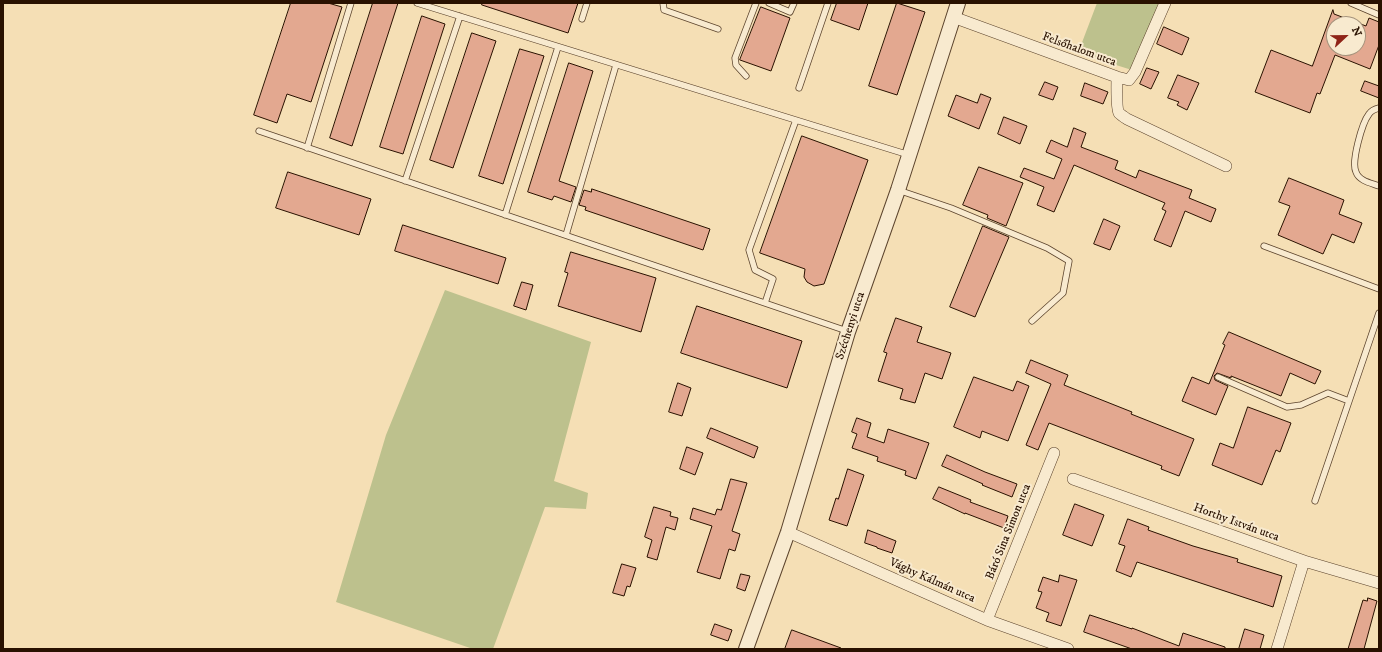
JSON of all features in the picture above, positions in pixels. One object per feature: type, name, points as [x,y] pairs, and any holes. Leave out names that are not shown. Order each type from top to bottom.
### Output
[{"type":"street","name":"Széchenyi utca","points":[[746,649],[788,532],[848,332],[898,190],[958,3]]},
{"type":"street","points":[[1117,77],[1129,80],[1135,72],[1165,3]]},
{"type":"street","name":"Felsőhalom utca","points":[[954,17],[1117,77],[1118,96],[1116,105],[1118,112],[1127,119],[1226,166]]},
{"type":"street","name":"Báró Sina Simon utca","points":[[987,620],[1054,453]]},
{"type":"street","name":"Horthy István utca","points":[[1072,479],[1304,561],[1379,584]]},
{"type":"street","name":"Vághy Kálmán utca","points":[[788,532],[987,620],[1068,649]]},
{"type":"street","points":[[1277,649],[1304,561]]},
{"type":"lane","points":[[307,148],[351,3]]},
{"type":"lane","points":[[417,3],[909,156]]},
{"type":"lane","points":[[582,19],[587,3]]},
{"type":"lane","points":[[663,3],[664,10],[718,29]]},
{"type":"lane","points":[[746,76],[736,65],[735,58],[756,3]]},
{"type":"lane","points":[[769,3],[790,12],[794,3]]},
{"type":"lane","points":[[799,88],[828,3]]},
{"type":"lane","points":[[1351,3],[1379,15]]},
{"type":"lane","points":[[405,181],[460,16]]},
{"type":"lane","points":[[505,215],[558,47]]},
{"type":"lane","points":[[566,236],[616,65]]},
{"type":"lane","points":[[1379,108],[1369,113],[1364,123],[1354,162],[1356,172],[1364,181],[1379,186]]},
{"type":"lane","points":[[764,303],[773,279],[755,270],[749,250],[796,120]]},
{"type":"lane","points":[[258,131],[848,332]]},
{"type":"lane","points":[[898,190],[951,208],[1040,245],[1069,261],[1063,293],[1032,321]]},
{"type":"lane","points":[[1264,246],[1379,289]]},
{"type":"lane","points":[[1315,501],[1379,313]]},
{"type":"lane","points":[[1218,377],[1287,407],[1301,405],[1328,394],[1349,401]]},
{"type":"green space","points":[[1097,3],[1165,3],[1135,71],[1078,53]]},
{"type":"green space","points":[[445,290],[591,342],[554,481],[588,493],[586,509],[545,507],[493,649],[473,649],[336,602],[386,435]]},
{"type":"building","points":[[291,3],[328,3],[342,7],[311,102],[287,94],[277,123],[254,115]]},
{"type":"building","points":[[373,3],[398,3],[352,146],[330,138]]},
{"type":"building","points":[[482,3],[578,3],[568,33],[482,5]]},
{"type":"building","points":[[837,3],[868,3],[859,30],[831,20]]},
{"type":"building","points":[[897,3],[925,12],[897,95],[869,86]]},
{"type":"building","points":[[761,7],[790,18],[771,71],[740,60]]},
{"type":"building","points":[[1333,10],[1334,14],[1339,16],[1331,16]]},
{"type":"building","points":[[422,16],[445,24],[403,154],[380,147]]},
{"type":"building","points":[[1369,18],[1379,22],[1379,45],[1370,69],[1338,56],[1366,56],[1366,26]]},
{"type":"building","points":[[1164,27],[1189,38],[1182,55],[1157,44]]},
{"type":"building","points":[[1326,29],[1326,56],[1335,56],[1320,94],[1317,93],[1310,113],[1255,92],[1271,50],[1312,66]]},
{"type":"building","points":[[472,33],[496,41],[453,168],[430,160]]},
{"type":"building","points":[[520,49],[544,56],[503,184],[479,176]]},
{"type":"building","points":[[569,63],[593,71],[559,181],[576,187],[571,202],[554,196],[552,200],[528,192]]},
{"type":"building","points":[[1147,68],[1159,72],[1151,89],[1140,84]]},
{"type":"building","points":[[1178,75],[1199,83],[1187,110],[1177,105],[1179,102],[1168,98]]},
{"type":"building","points":[[1365,81],[1379,86],[1379,98],[1361,91]]},
{"type":"building","points":[[1045,82],[1058,87],[1053,100],[1039,95]]},
{"type":"building","points":[[1085,83],[1108,92],[1103,104],[1081,96]]},
{"type":"building","points":[[981,94],[991,98],[979,129],[948,116],[956,95],[977,103]]},
{"type":"building","points":[[1004,117],[1027,126],[1020,144],[998,134]]},
{"type":"building","points":[[1074,128],[1086,133],[1081,147],[1118,161],[1115,169],[1136,178],[1139,170],[1192,190],[1189,198],[1216,209],[1211,222],[1185,211],[1171,247],[1154,240],[1166,211],[1162,209],[1165,203],[1074,165],[1054,212],[1037,205],[1044,187],[1020,177],[1024,168],[1054,179],[1062,159],[1046,152],[1051,140],[1067,147]]},
{"type":"building","points":[[802,136],[868,160],[824,284],[814,286],[807,282],[804,277],[805,269],[760,253]]},
{"type":"building","points":[[979,167],[1023,183],[1006,226],[987,218],[988,215],[963,205]]},
{"type":"building","points":[[288,172],[371,199],[359,235],[276,208]]},
{"type":"building","points":[[1289,178],[1344,200],[1339,214],[1362,223],[1354,243],[1332,234],[1323,254],[1278,235],[1290,206],[1279,202]]},
{"type":"building","points":[[592,189],[710,229],[703,250],[585,210],[586,207],[579,205],[584,190],[591,192]]},
{"type":"building","points":[[1104,219],[1120,226],[1110,250],[1094,244]]},
{"type":"building","points":[[403,225],[506,258],[498,284],[395,251]]},
{"type":"building","points":[[983,226],[1009,237],[975,317],[950,307]]},
{"type":"building","points":[[571,252],[656,278],[641,332],[558,306],[568,273],[565,272]]},
{"type":"building","points":[[522,282],[533,285],[526,310],[514,306]]},
{"type":"building","points":[[697,306],[802,341],[787,388],[681,353]]},
{"type":"building","points":[[896,318],[922,327],[917,342],[951,353],[942,379],[925,373],[915,403],[900,399],[903,389],[878,381],[887,353],[884,352]]},
{"type":"building","points":[[1229,332],[1321,371],[1315,384],[1290,373],[1281,396],[1231,376],[1231,378],[1217,373],[1214,376],[1215,380],[1228,386],[1216,415],[1182,401],[1192,377],[1209,384],[1225,345],[1223,344]]},
{"type":"building","points":[[1031,360],[1068,375],[1064,385],[1194,439],[1179,476],[1161,469],[1162,466],[1049,423],[1038,450],[1026,445],[1051,384],[1026,373]]},
{"type":"building","points":[[974,377],[1013,391],[1017,381],[1029,386],[1008,441],[982,431],[980,438],[954,427]]},
{"type":"building","points":[[678,383],[691,388],[682,416],[669,412]]},
{"type":"building","points":[[1248,407],[1291,423],[1280,452],[1276,450],[1262,485],[1212,465],[1220,443],[1233,448]]},
{"type":"building","points":[[857,418],[871,423],[867,437],[884,443],[888,429],[929,443],[916,479],[905,475],[906,471],[877,461],[878,457],[852,448],[857,434],[852,432]]},
{"type":"building","points":[[711,428],[758,447],[754,458],[707,438]]},
{"type":"building","points":[[687,447],[703,453],[695,475],[680,469]]},
{"type":"building","points":[[947,455],[1017,484],[1012,497],[942,466]]},
{"type":"building","points":[[848,469],[864,475],[847,526],[829,520]]},
{"type":"building","points":[[731,479],[747,483],[732,531],[740,534],[735,551],[729,549],[720,579],[697,572],[712,526],[690,519],[693,508],[715,515],[717,509],[721,510]]},
{"type":"building","points":[[939,487],[971,500],[970,502],[1008,516],[1004,528],[965,514],[933,499]]},
{"type":"building","points":[[1075,504],[1104,515],[1092,546],[1063,535]]},
{"type":"building","points":[[654,507],[671,512],[670,516],[678,518],[675,530],[666,527],[657,560],[647,557],[652,540],[645,537]]},
{"type":"building","points":[[1128,519],[1149,527],[1148,530],[1193,546],[1238,559],[1237,562],[1282,576],[1273,607],[1137,562],[1131,577],[1116,571],[1125,546],[1119,544]]},
{"type":"building","points":[[868,530],[896,541],[892,553],[865,543]]},
{"type":"building","points":[[622,564],[636,568],[630,587],[627,586],[624,596],[613,593]]},
{"type":"building","points":[[741,574],[750,576],[745,591],[737,588]]},
{"type":"building","points":[[1060,575],[1077,580],[1061,626],[1046,621],[1049,613],[1036,608],[1042,592],[1038,591],[1043,577],[1058,582]]},
{"type":"building","points":[[1368,598],[1377,601],[1364,649],[1348,649],[1363,600],[1367,601]]},
{"type":"building","points":[[1090,615],[1132,628],[1179,646],[1183,633],[1225,647],[1225,649],[1132,649],[1084,632]]},
{"type":"building","points":[[715,624],[732,630],[728,641],[711,635]]},
{"type":"building","points":[[1245,629],[1264,635],[1260,649],[1239,649]]},
{"type":"building","points":[[792,630],[841,648],[785,649]]}]
